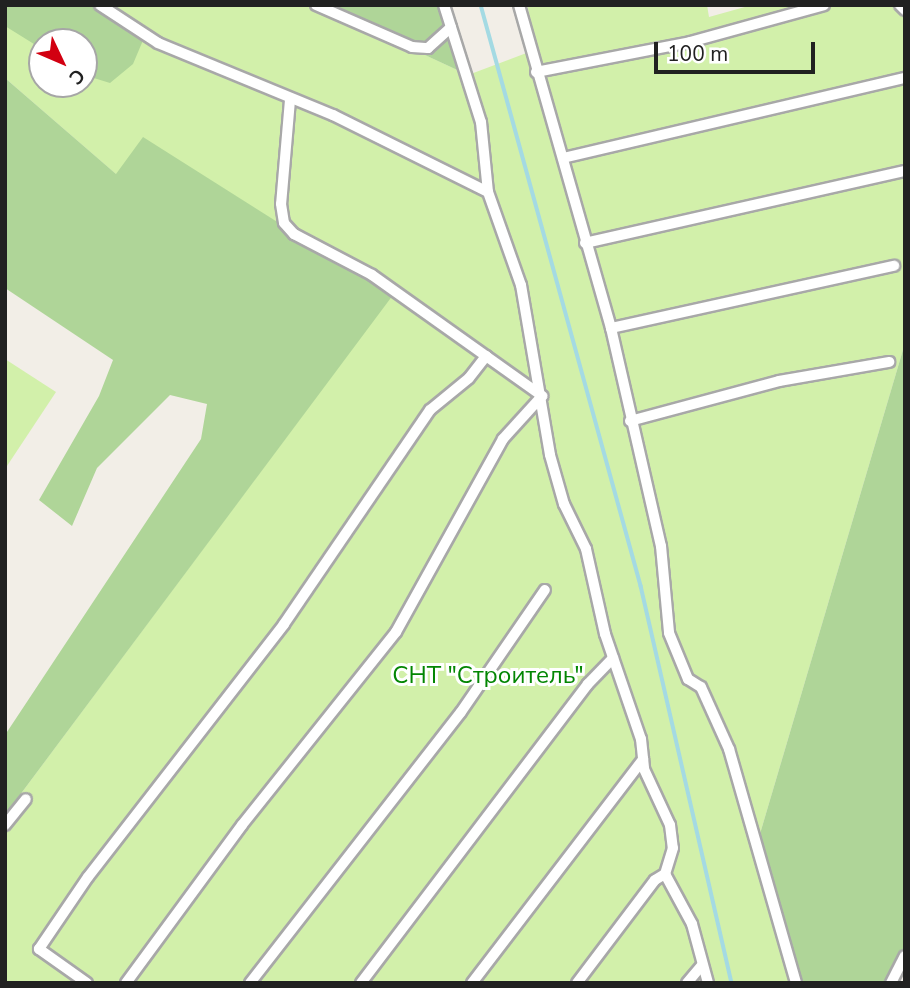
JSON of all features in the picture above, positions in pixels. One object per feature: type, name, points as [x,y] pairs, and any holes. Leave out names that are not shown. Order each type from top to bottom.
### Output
[{"type":"lane","points":[[100,5],[158,43],[290,100],[333,115],[488,192]]},
{"type":"lane","points":[[316,5],[412,47],[428,48],[451,27]]},
{"type":"lane","points":[[444,5],[481,122],[488,192],[521,285],[550,455],[564,504],[586,549],[612,658],[640,739],[643,759],[670,825],[673,848],[665,874],[654,880],[577,983]]},
{"type":"lane","points":[[519,5],[611,328],[630,421],[661,547],[670,633],[688,679],[701,687],[729,749],[796,983]]},
{"type":"lane","points":[[536,72],[690,42],[824,5]]},
{"type":"lane","points":[[900,5],[905,10]]},
{"type":"lane","points":[[564,158],[905,78]]},
{"type":"lane","points":[[290,100],[281,204],[284,223],[294,234],[372,275],[542,396]]},
{"type":"lane","points":[[585,243],[905,171]]},
{"type":"lane","points":[[611,328],[894,266]]},
{"type":"lane","points":[[87,983],[39,949],[88,877],[284,624],[430,410],[469,378],[486,356]]},
{"type":"lane","points":[[630,421],[779,381],[890,362]]},
{"type":"lane","points":[[126,983],[242,825],[396,632],[503,439],[542,396]]},
{"type":"lane","points":[[250,983],[461,712],[545,590]]},
{"type":"lane","points":[[361,983],[588,684],[612,658]]},
{"type":"lane","points":[[472,983],[643,759]]},
{"type":"lane","points":[[5,825],[26,799]]},
{"type":"lane","points":[[665,874],[692,924],[708,983]]},
{"type":"lane","points":[[891,983],[905,956]]},
{"type":"lane","points":[[687,983],[702,965]]},
{"type":"green space","name":"СНТ \"Строитель\"","points":[[5,5],[318,5],[468,75],[537,49],[527,5],[707,5],[709,17],[752,5],[905,5],[905,343],[757,844],[795,983],[5,983],[5,815],[392,295],[143,138],[117,175],[28,98],[98,98],[98,28],[28,28],[28,98],[5,78]]},
{"type":"green space","points":[[5,5],[101,5],[144,38],[133,64],[110,83],[98,79],[98,28],[28,28],[28,40],[5,26]]},
{"type":"green space","points":[[316,5],[445,5],[468,75],[341,16]]},
{"type":"green space","points":[[5,78],[116,174],[143,137],[393,295],[5,815],[5,735],[201,439],[207,404],[170,395],[97,468],[72,526],[39,500],[99,396],[113,360],[5,288]]},
{"type":"green space","points":[[905,343],[905,962],[893,983],[795,983],[757,844]]},
{"type":"green space","points":[[5,359],[56,392],[5,469]]},
{"type":"waterway","points":[[481,5],[641,586],[732,983]]}]
